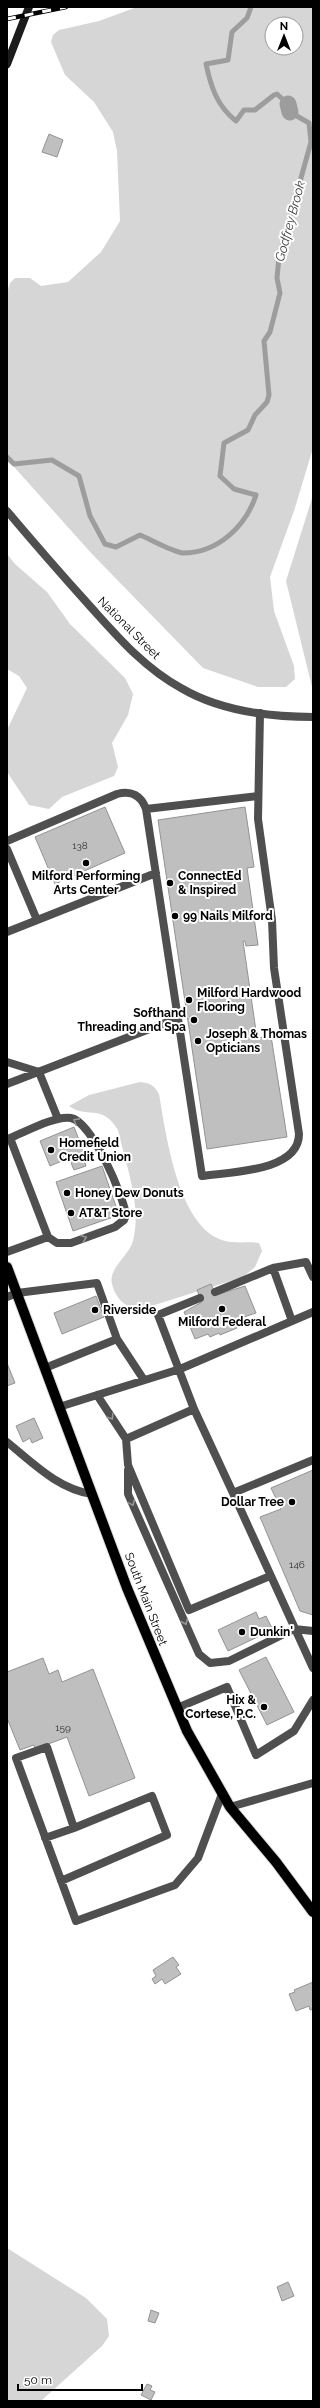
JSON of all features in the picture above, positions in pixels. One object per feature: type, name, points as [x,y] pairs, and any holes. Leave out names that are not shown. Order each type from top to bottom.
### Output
[{"type":"main road","points":[[7,64],[29,7]]},
{"type":"main road","name":"South Main Street","points":[[7,1267],[12,1295],[45,1368],[144,1632],[176,1708],[194,1745],[230,1807],[276,1862],[313,1912]]},
{"type":"street","name":"National Street","points":[[7,511],[56,569],[140,660],[181,689],[235,709],[290,717],[313,717]]},
{"type":"street","points":[[7,841],[117,794],[129,792],[138,796],[146,809],[202,1176],[274,1164],[287,1157],[297,1144],[299,1134],[274,968],[272,920],[258,819],[260,713]]},
{"type":"street","points":[[146,809],[258,796]]},
{"type":"street","points":[[7,849],[37,920]]},
{"type":"street","points":[[7,932],[156,873]]},
{"type":"street","points":[[7,1084],[178,1018]]},
{"type":"street","points":[[7,1062],[39,1072]]},
{"type":"street","points":[[39,1072],[58,1119]]},
{"type":"street","points":[[58,1119],[76,1120],[85,1128],[108,1164],[126,1215],[121,1224],[71,1243],[57,1243],[48,1238],[10,1138],[58,1119]]},
{"type":"street","points":[[7,1252],[48,1238]]},
{"type":"street","points":[[215,1292],[273,1268],[306,1262],[313,1277]]},
{"type":"street","points":[[273,1268],[292,1321]]},
{"type":"street","points":[[12,1295],[97,1283],[118,1339],[144,1380]]},
{"type":"street","points":[[200,1298],[158,1315],[180,1368],[194,1409],[234,1493],[270,1576],[313,1668]]},
{"type":"street","points":[[60,1407],[180,1368],[313,1312]]},
{"type":"street","points":[[45,1368],[118,1339]]},
{"type":"street","points":[[97,1395],[126,1439],[128,1494],[199,1654],[210,1663],[229,1662],[294,1629],[313,1631]]},
{"type":"street","points":[[126,1439],[194,1409]]},
{"type":"street","points":[[7,1442],[60,1483],[73,1490],[92,1494]]},
{"type":"street","points":[[234,1493],[313,1460]]},
{"type":"street","points":[[128,1465],[189,1610],[270,1576]]},
{"type":"street","points":[[176,1708],[227,1686],[256,1755],[294,1731],[313,1700]]},
{"type":"street","points":[[74,1828],[47,1747],[16,1758],[76,1921],[175,1885],[198,1858],[222,1794]]},
{"type":"street","points":[[230,1807],[313,1783]]},
{"type":"street","points":[[45,1838],[74,1828],[152,1796],[167,1835],[61,1882]]},
{"type":"shaded area","points":[[137,7],[313,7],[313,448],[294,511],[270,577],[274,611],[294,666],[295,679],[286,687],[258,687],[203,668],[92,554],[7,459],[7,293],[10,283],[15,278],[30,278],[41,286],[68,282],[101,252],[120,221],[117,151],[113,132],[94,102],[65,75],[51,42],[53,35],[59,30],[99,21]]},
{"type":"shaded area","points":[[313,495],[313,691],[286,581]]},
{"type":"shaded area","points":[[7,554],[15,564],[47,592],[70,624],[125,678],[133,694],[128,715],[112,743],[118,767],[114,776],[62,797],[49,809],[29,805],[7,772],[7,730],[27,688],[19,676],[7,669]]},
{"type":"shaded area","points":[[140,1082],[151,1085],[159,1094],[165,1131],[176,1174],[192,1213],[203,1228],[217,1238],[232,1242],[259,1243],[262,1251],[255,1267],[243,1277],[142,1309],[137,1309],[127,1305],[119,1299],[112,1284],[113,1273],[133,1241],[136,1214],[132,1186],[118,1130],[112,1122],[100,1114],[75,1110],[69,1106],[89,1095]]},
{"type":"shaded area","points":[[7,2248],[86,2298],[107,2319],[109,2336],[102,2346],[41,2401],[7,2401]]},
{"type":"building","points":[[49,134],[63,140],[57,157],[42,152]]},
{"type":"building","points":[[105,807],[125,853],[55,884],[35,837]]},
{"type":"building","points":[[245,807],[254,867],[247,868],[258,945],[246,946],[245,941],[243,941],[257,1038],[271,1036],[287,1137],[207,1149],[158,820]]},
{"type":"building","points":[[74,1127],[84,1153],[82,1154],[86,1166],[74,1170],[69,1158],[50,1166],[40,1141]]},
{"type":"building","points":[[102,1166],[119,1215],[73,1231],[56,1182]]},
{"type":"building","name":"Milford Federal","points":[[211,1284],[216,1295],[245,1286],[256,1313],[244,1317],[246,1322],[236,1326],[237,1328],[220,1335],[219,1333],[210,1337],[208,1334],[195,1339],[184,1312],[202,1302],[197,1290]]},
{"type":"building","name":"Riverside","points":[[96,1296],[104,1317],[62,1334],[54,1313]]},
{"type":"building","points":[[7,1363],[15,1383],[7,1386]]},
{"type":"building","points":[[34,1418],[43,1438],[32,1443],[30,1438],[23,1442],[16,1426]]},
{"type":"building","points":[[313,1470],[313,1615],[300,1611],[260,1517],[281,1509],[271,1488]]},
{"type":"building","name":"Dunkin'","points":[[256,1612],[259,1619],[266,1616],[272,1628],[265,1631],[266,1633],[228,1651],[218,1630]]},
{"type":"building","points":[[266,1657],[294,1712],[267,1725],[239,1670]]},
{"type":"building","points":[[43,1658],[49,1674],[58,1670],[62,1682],[93,1669],[135,1778],[89,1796],[67,1737],[35,1749],[34,1745],[20,1750],[7,1718],[7,1672]]},
{"type":"building","points":[[173,1957],[179,1965],[176,1967],[181,1974],[165,1984],[162,1979],[155,1984],[152,1979],[156,1976],[153,1970]]},
{"type":"building","points":[[313,1982],[313,2009],[310,2010],[309,2006],[296,2011],[289,1994],[295,1992],[294,1990]]},
{"type":"building","points":[[288,2282],[294,2296],[282,2301],[277,2287]]},
{"type":"building","points":[[151,2310],[159,2313],[155,2323],[148,2321]]},
{"type":"building","points":[[147,2384],[152,2386],[150,2390],[155,2392],[151,2400],[141,2395]]},
{"type":"waterway","name":"Godfrey Brook","points":[[251,7],[247,18],[232,32],[228,60],[206,64],[216,96],[224,109],[236,121],[244,110],[255,110],[277,94],[288,104]]},
{"type":"waterway","name":"Godfrey Brook","points":[[288,104],[290,112]]},
{"type":"waterway","name":"Godfrey Brook","points":[[7,457],[14,464],[52,460],[79,476],[90,516],[105,544],[116,547],[140,535],[179,552],[196,552],[219,543],[238,527],[256,495],[234,489],[220,476],[224,443],[248,430],[255,415],[267,402],[269,395],[264,341],[270,332],[280,293],[277,278],[279,257],[311,142],[309,123],[290,112]]},
{"type":"railway","points":[[7,19],[66,7]]},
{"type":"place","name":"Milford Performing Arts Center","points":[[86,863]]},
{"type":"place","name":"ConnectEd & Inspired","points":[[170,883]]},
{"type":"place","name":"99 Nails Milford","points":[[175,916]]},
{"type":"place","name":"Milford Hardwood Flooring","points":[[189,1000]]},
{"type":"place","name":"Softhand Threading and Spa","points":[[194,1020]]},
{"type":"place","name":"Joseph & Thomas Opticians","points":[[198,1041]]},
{"type":"place","name":"Homefield Credit Union","points":[[51,1150]]},
{"type":"place","name":"Honey Dew Donuts","points":[[67,1193]]},
{"type":"place","name":"AT&T Store","points":[[71,1213]]},
{"type":"place","name":"Milford Federal","points":[[222,1309]]},
{"type":"place","name":"Riverside","points":[[95,1310]]},
{"type":"place","name":"Dollar Tree","points":[[292,1502]]},
{"type":"place","name":"Dunkin'","points":[[242,1632]]},
{"type":"place","name":"Hix & Cortese, P.C.","points":[[264,1707]]}]
